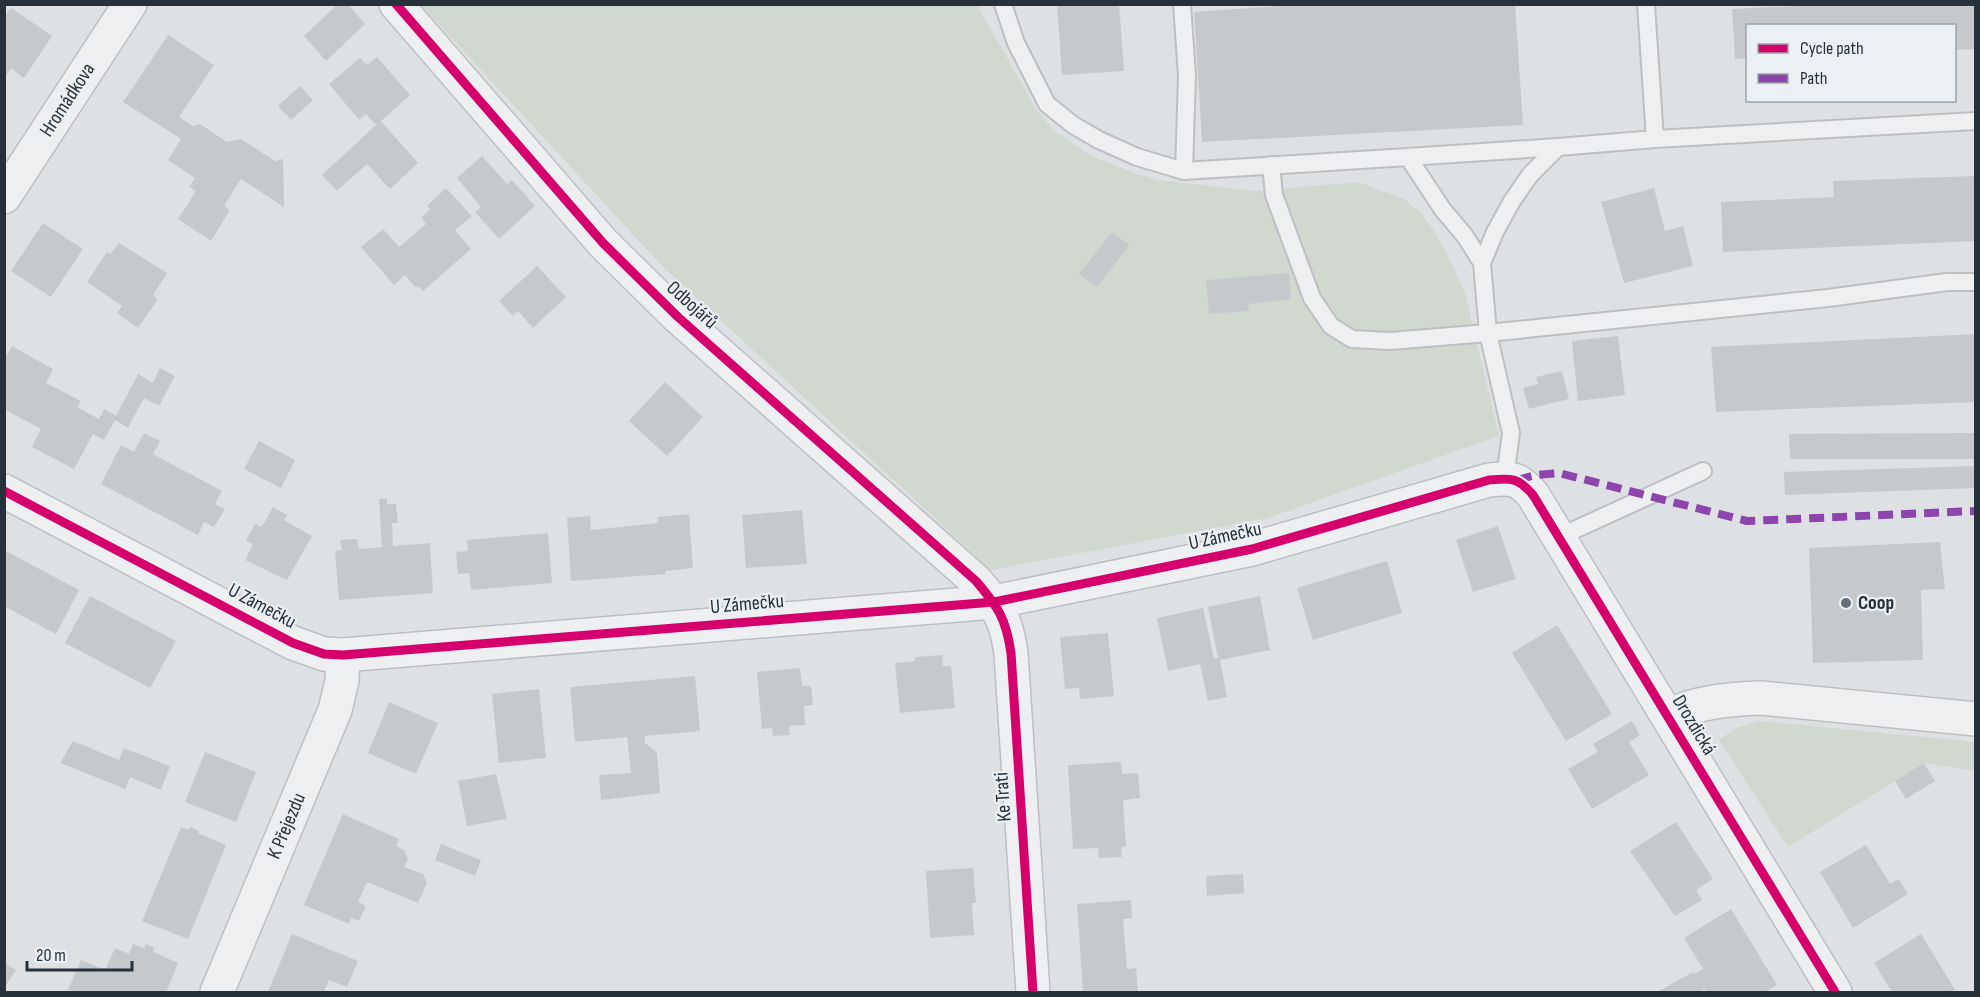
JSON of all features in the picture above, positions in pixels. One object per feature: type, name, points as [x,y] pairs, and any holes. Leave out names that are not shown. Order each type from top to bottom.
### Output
[{"type":"street","name":"Hromádkova","points":[[4,197],[130,4]]},
{"type":"street","name":"Odbojářů","points":[[396,4],[603,243],[638,280],[976,581],[994,602]]},
{"type":"street","name":"U Zámečku","points":[[4,491],[293,643],[324,654],[343,655],[994,602],[1252,549],[1489,480],[1511,479]]},
{"type":"street","name":"Drozdická","points":[[1511,479],[1533,495],[1560,537],[1835,993]]},
{"type":"street","name":"Ke Trati","points":[[994,602],[1007,627],[1011,653],[1033,993]]},
{"type":"street","name":"K Přejezdu","points":[[217,993],[335,710],[342,681],[343,655]]},
{"type":"street","points":[[1668,716],[1697,705],[1761,698],[1976,719]]},
{"type":"lane","points":[[1003,4],[1016,43],[1047,104],[1073,125],[1100,140],[1137,157],[1184,171],[1655,139],[1976,121]]},
{"type":"lane","points":[[1182,4],[1187,76],[1184,171]]},
{"type":"lane","points":[[1646,4],[1655,139]]},
{"type":"lane","points":[[1482,263],[1495,232],[1512,201],[1530,175],[1558,147]]},
{"type":"lane","points":[[1408,157],[1482,263],[1488,333],[1510,433],[1511,479]]},
{"type":"lane","points":[[1271,165],[1274,195],[1312,298],[1331,326],[1352,339],[1390,341],[1488,333],[1828,298],[1947,282],[1976,282]]},
{"type":"lane","points":[[1560,537],[1703,471]]},
{"type":"shaded area","points":[[421,5],[977,5],[1036,109],[1054,131],[1092,156],[1158,180],[1257,191],[1359,182],[1404,199],[1421,213],[1448,256],[1465,293],[1499,436],[1268,518],[991,570],[665,269]]},
{"type":"shaded area","points":[[1760,721],[1975,742],[1975,771],[1924,763],[1788,847],[1719,740],[1736,728]]},
{"type":"building","points":[[338,4],[348,4],[365,24],[326,61],[304,36]]},
{"type":"building","points":[[1057,4],[1119,4],[1124,71],[1062,75]]},
{"type":"building","points":[[1308,4],[1515,4],[1523,125],[1202,142],[1194,12]]},
{"type":"building","points":[[1841,4],[1976,4],[1976,49],[1956,50],[1956,24],[1746,24],[1746,58],[1735,59],[1732,9]]},
{"type":"building","points":[[11,8],[52,36],[24,78],[11,68],[4,79],[4,17]]},
{"type":"building","points":[[168,35],[214,65],[179,117],[193,126],[200,124],[227,142],[241,139],[275,161],[283,159],[284,207],[241,179],[224,206],[230,210],[211,241],[178,219],[196,191],[189,187],[195,178],[168,160],[181,139],[123,102]]},
{"type":"building","points":[[377,57],[410,95],[381,121],[418,163],[390,189],[367,164],[337,191],[322,175],[376,125],[366,114],[359,120],[329,84],[360,58],[367,65]]},
{"type":"building","points":[[300,86],[313,100],[291,120],[278,106]]},
{"type":"building","points":[[482,156],[507,184],[512,180],[535,206],[499,239],[475,212],[481,207],[457,178]]},
{"type":"building","points":[[1976,176],[1976,241],[1723,252],[1721,202],[1834,197],[1833,181]]},
{"type":"building","points":[[446,188],[472,216],[455,230],[471,249],[423,291],[418,286],[416,288],[405,275],[394,285],[361,247],[383,229],[399,247],[426,224],[421,218],[430,209],[427,206]]},
{"type":"building","points":[[1654,188],[1665,231],[1683,226],[1693,266],[1624,283],[1601,202]]},
{"type":"building","points":[[43,223],[83,249],[51,297],[11,271]]},
{"type":"building","points":[[1112,232],[1129,245],[1097,287],[1079,274]]},
{"type":"building","points":[[119,243],[167,273],[153,295],[158,299],[138,328],[117,313],[122,306],[87,282],[107,252],[111,254]]},
{"type":"building","points":[[537,266],[566,297],[533,328],[518,311],[513,316],[499,301]]},
{"type":"building","points":[[1289,273],[1291,299],[1248,304],[1249,311],[1209,314],[1206,280]]},
{"type":"building","points":[[1976,334],[1976,402],[1716,412],[1711,347]]},
{"type":"building","points":[[1618,336],[1625,395],[1578,401],[1572,341]]},
{"type":"building","points":[[12,346],[53,369],[46,383],[81,401],[77,407],[99,419],[104,409],[116,416],[138,374],[153,383],[160,368],[175,376],[159,406],[144,398],[128,428],[115,420],[104,440],[93,434],[74,469],[32,447],[41,429],[4,409],[4,360]]},
{"type":"building","points":[[1562,371],[1569,399],[1529,409],[1523,388],[1538,384],[1536,377]]},
{"type":"building","points":[[665,382],[703,417],[667,456],[629,421]]},
{"type":"building","points":[[144,433],[160,441],[153,454],[222,491],[215,504],[225,509],[214,527],[204,522],[198,535],[101,484],[121,445],[134,452]]},
{"type":"building","points":[[1976,433],[1976,459],[1790,459],[1789,434]]},
{"type":"building","points":[[259,441],[295,460],[281,488],[244,469]]},
{"type":"building","points":[[1976,466],[1976,488],[1785,495],[1784,472]]},
{"type":"building","points":[[379,499],[387,499],[387,504],[396,504],[398,523],[392,523],[393,546],[430,543],[433,593],[339,600],[335,551],[342,550],[340,540],[357,539],[359,549],[382,547]]},
{"type":"building","points":[[273,507],[287,515],[284,520],[312,536],[287,580],[245,560],[253,544],[246,540],[255,524],[262,527]]},
{"type":"building","points":[[802,510],[807,564],[746,568],[742,515]]},
{"type":"building","points":[[689,514],[693,568],[665,571],[666,574],[571,581],[567,518],[590,516],[591,530],[658,523],[658,517]]},
{"type":"building","points":[[1498,526],[1516,579],[1473,592],[1456,540]]},
{"type":"building","points":[[548,533],[552,583],[471,590],[469,573],[458,574],[456,552],[468,551],[467,540]]},
{"type":"building","points":[[1940,542],[1945,589],[1921,590],[1923,660],[1813,663],[1809,548]]},
{"type":"building","points":[[4,550],[79,590],[56,634],[4,606]]},
{"type":"building","points":[[1387,561],[1402,613],[1313,640],[1297,588]]},
{"type":"building","points":[[90,596],[176,641],[150,688],[65,643]]},
{"type":"building","points":[[1260,596],[1270,650],[1220,660],[1227,697],[1208,701],[1200,664],[1168,671],[1157,618],[1203,608],[1214,659],[1218,658],[1208,607]]},
{"type":"building","points":[[1557,625],[1612,714],[1566,741],[1512,653]]},
{"type":"building","points":[[1108,633],[1114,696],[1080,699],[1079,688],[1065,689],[1060,637]]},
{"type":"building","points":[[942,655],[943,666],[951,666],[955,708],[900,713],[895,663],[915,661],[915,657]]},
{"type":"building","points":[[800,668],[802,686],[811,686],[813,705],[804,706],[805,725],[789,726],[790,735],[773,736],[772,728],[762,729],[757,672]]},
{"type":"building","points":[[695,676],[700,731],[645,736],[645,743],[657,753],[660,793],[601,800],[599,775],[631,773],[627,737],[575,742],[570,687]]},
{"type":"building","points":[[539,689],[546,758],[499,763],[492,694]]},
{"type":"building","points":[[389,702],[438,723],[416,774],[368,753]]},
{"type":"building","points":[[1632,721],[1640,735],[1629,742],[1649,775],[1592,809],[1568,769],[1598,752],[1593,744]]},
{"type":"building","points":[[73,741],[119,760],[124,748],[170,766],[161,790],[130,777],[125,789],[60,763]]},
{"type":"building","points":[[205,752],[256,772],[236,822],[185,802]]},
{"type":"building","points":[[1121,762],[1122,774],[1138,773],[1140,798],[1123,800],[1126,846],[1121,847],[1122,857],[1099,858],[1098,848],[1073,849],[1068,765]]},
{"type":"building","points":[[1924,763],[1935,781],[1906,799],[1895,781]]},
{"type":"building","points":[[496,774],[507,819],[467,826],[458,781]]},
{"type":"building","points":[[343,814],[399,839],[396,846],[404,850],[408,859],[404,867],[423,874],[427,883],[418,903],[367,882],[358,902],[366,906],[359,921],[351,918],[349,924],[304,905]]},
{"type":"building","points":[[1676,822],[1713,879],[1696,890],[1702,900],[1675,916],[1630,851]]},
{"type":"building","points":[[181,827],[189,830],[190,827],[226,845],[188,939],[142,921]]},
{"type":"building","points":[[441,844],[481,860],[475,876],[435,860]]},
{"type":"building","points":[[1866,845],[1890,884],[1899,879],[1908,894],[1853,928],[1820,872]]},
{"type":"building","points":[[973,868],[976,903],[972,903],[974,935],[930,938],[926,871]]},
{"type":"building","points":[[1243,874],[1244,893],[1207,896],[1206,876]]},
{"type":"building","points":[[1131,900],[1132,918],[1123,919],[1127,969],[1136,968],[1138,992],[1083,992],[1077,904]]},
{"type":"building","points":[[1731,909],[1777,985],[1765,992],[1707,992],[1704,989],[1701,992],[1657,992],[1703,969],[1684,938]]},
{"type":"building","points":[[292,934],[358,961],[347,987],[329,980],[324,992],[268,992]]},
{"type":"building","points":[[1921,934],[1955,990],[1951,992],[1892,992],[1874,963]]},
{"type":"building","points":[[133,944],[144,948],[146,944],[155,948],[153,952],[178,963],[166,992],[75,992],[68,990],[81,960],[105,970],[115,948],[129,954]]},
{"type":"building","points":[[4,962],[16,970],[4,988]]},
{"type":"marked path","points":[[1517,480],[1536,475],[1559,473],[1747,521],[1976,511]]},
{"type":"cycle path","points":[[396,4],[603,243],[678,317],[976,581],[990,598],[1004,622],[1011,653],[1033,992]]},
{"type":"cycle path","points":[[4,491],[293,643],[324,654],[343,655],[994,602],[1252,549],[1489,480],[1514,480],[1533,495],[1835,992]]},
{"type":"place","name":"Coop","points":[[1846,603]]}]
